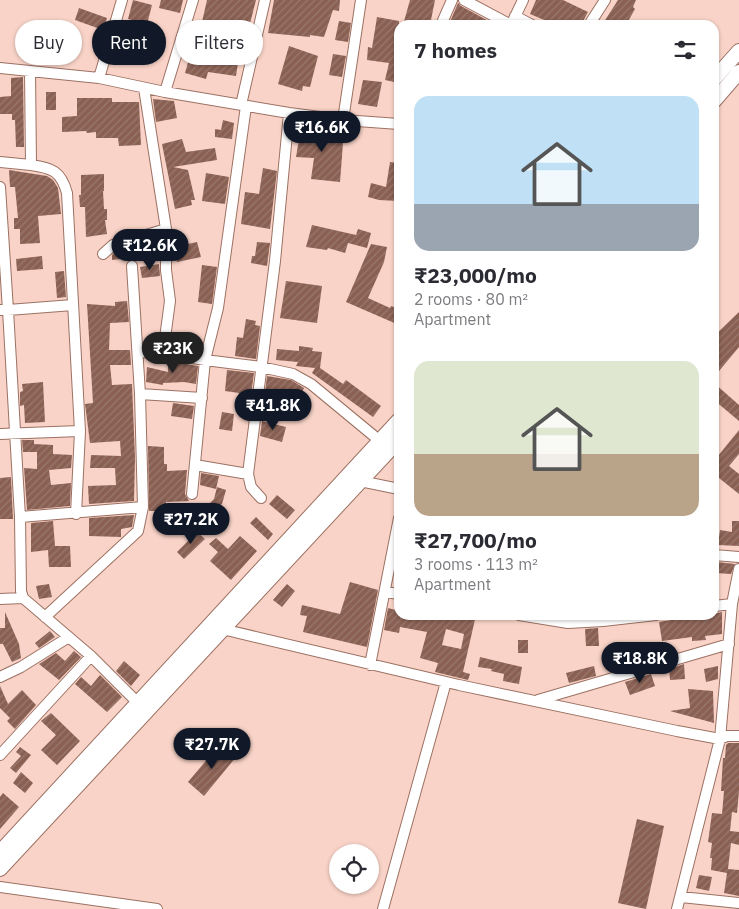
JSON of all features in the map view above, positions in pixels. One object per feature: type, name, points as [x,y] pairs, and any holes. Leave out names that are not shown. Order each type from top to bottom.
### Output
[{"type":"highway","points":[[719,73],[739,51]]},
{"type":"highway","points":[[719,94],[739,72]]},
{"type":"highway","points":[[0,852],[394,426]]},
{"type":"highway","points":[[0,869],[394,445]]},
{"type":"street","points":[[99,78],[122,0]]},
{"type":"street","points":[[165,92],[193,0]]},
{"type":"street","points":[[192,494],[205,360],[218,308],[243,106],[265,0]]},
{"type":"street","points":[[343,120],[361,0]]},
{"type":"street","points":[[443,20],[452,0]]},
{"type":"street","points":[[464,0],[508,20]]},
{"type":"street","points":[[513,20],[523,0]]},
{"type":"street","points":[[592,20],[605,0]]},
{"type":"street","points":[[0,68],[99,78],[165,92],[289,113],[343,120],[394,124]]},
{"type":"street","points":[[30,71],[31,165]]},
{"type":"street","points":[[144,88],[166,229],[166,270],[170,301],[163,353]]},
{"type":"street","points":[[260,498],[251,487],[248,474],[274,261],[289,113]]},
{"type":"street","points":[[0,162],[46,167],[63,180],[67,193],[80,431],[76,514]]},
{"type":"street","points":[[0,187],[4,310],[16,435],[20,516],[20,583],[23,598],[91,656],[137,702]]},
{"type":"street","points":[[103,254],[113,245],[166,229]]},
{"type":"street","points":[[45,617],[138,530],[143,507],[140,394],[132,266]]},
{"type":"street","points":[[4,310],[73,305]]},
{"type":"street","points":[[138,352],[163,353],[261,367],[293,374],[302,378],[380,441]]},
{"type":"street","points":[[140,394],[202,398]]},
{"type":"street","points":[[0,434],[16,435],[80,431]]},
{"type":"street","points":[[195,465],[248,474]]},
{"type":"street","points":[[360,480],[394,489]]},
{"type":"street","points":[[20,516],[76,514],[143,507]]},
{"type":"street","points":[[370,665],[394,544]]},
{"type":"street","points":[[719,555],[739,557]]},
{"type":"street","points":[[677,909],[720,739],[732,604],[739,569]]},
{"type":"street","points":[[385,592],[394,593]]},
{"type":"street","points":[[0,599],[23,598]]},
{"type":"street","points":[[719,605],[732,604]]},
{"type":"street","points":[[550,620],[568,623],[618,620]]},
{"type":"street","points":[[222,629],[370,665],[535,701],[720,739],[727,736],[739,736]]},
{"type":"street","points":[[0,677],[21,668],[69,637]]},
{"type":"street","points":[[535,701],[729,644]]},
{"type":"street","points":[[0,756],[91,656]]},
{"type":"street","points":[[383,909],[446,682]]},
{"type":"street","points":[[0,887],[157,909]]},
{"type":"street","points":[[681,897],[739,903]]},
{"type":"building","points":[[133,0],[152,5],[148,20],[128,19]]},
{"type":"building","points":[[161,0],[183,0],[180,13],[159,8]]},
{"type":"building","points":[[207,0],[256,0],[251,20],[202,20]]},
{"type":"building","points":[[274,0],[340,0],[339,11],[333,10],[324,37],[310,35],[310,37],[268,33]]},
{"type":"building","points":[[410,0],[435,0],[431,20],[404,20]]},
{"type":"building","points":[[536,0],[563,0],[588,12],[584,20],[544,20],[530,14]]},
{"type":"building","points":[[618,0],[636,0],[633,7],[635,9],[629,20],[605,20]]},
{"type":"building","points":[[458,3],[487,20],[451,20]]},
{"type":"building","points":[[79,8],[107,18],[106,20],[92,20],[92,26],[82,22],[82,20],[75,20]]},
{"type":"building","points":[[377,17],[394,20],[394,82],[385,80],[389,63],[367,60],[368,47],[372,48]]},
{"type":"building","points":[[339,21],[351,23],[348,42],[335,40]]},
{"type":"building","points":[[289,46],[318,56],[310,87],[303,86],[302,91],[278,84]]},
{"type":"building","points":[[333,54],[346,56],[342,77],[329,75]]},
{"type":"building","points":[[187,65],[238,65],[236,76],[208,72],[206,79],[185,73]]},
{"type":"building","points":[[23,77],[24,147],[16,147],[15,120],[12,120],[12,114],[0,114],[0,97],[11,96],[11,78]]},
{"type":"building","points":[[363,80],[382,82],[377,107],[358,104]]},
{"type":"building","points":[[46,92],[56,92],[56,110],[46,110]]},
{"type":"building","points":[[77,98],[112,98],[112,102],[139,102],[141,145],[119,146],[118,138],[96,138],[96,132],[62,132],[62,117],[77,116]]},
{"type":"building","points":[[153,99],[174,101],[177,118],[156,122]]},
{"type":"building","points":[[223,120],[234,123],[232,139],[215,137],[215,129],[221,130]]},
{"type":"building","points":[[302,122],[316,123],[313,141],[332,142],[334,126],[342,127],[340,143],[343,143],[340,182],[311,179],[314,158],[296,157]]},
{"type":"building","points":[[182,139],[186,152],[215,148],[217,160],[173,167],[188,170],[195,200],[191,200],[192,205],[175,209],[162,144]]},
{"type":"building","points":[[390,162],[394,162],[394,201],[368,197],[371,183],[386,187]]},
{"type":"building","points":[[263,168],[277,171],[270,229],[241,224],[245,192],[259,194]]},
{"type":"building","points":[[9,170],[47,176],[53,180],[58,188],[61,214],[38,216],[40,243],[20,244],[20,229],[14,229],[14,218],[18,218],[15,187],[10,187]]},
{"type":"building","points":[[206,173],[229,177],[225,204],[202,201]]},
{"type":"building","points":[[104,174],[103,191],[104,209],[107,209],[107,220],[105,220],[107,234],[86,237],[85,207],[80,207],[79,195],[81,195],[81,175]]},
{"type":"building","points":[[312,225],[356,235],[358,229],[371,233],[367,248],[348,243],[345,253],[328,248],[327,250],[306,247]]},
{"type":"building","points":[[197,242],[201,257],[177,262],[174,247]]},
{"type":"building","points":[[257,242],[270,243],[267,266],[251,263],[252,256],[255,256]]},
{"type":"building","points":[[371,244],[387,247],[384,262],[368,298],[390,308],[391,306],[394,307],[394,323],[346,302]]},
{"type":"building","points":[[129,248],[130,258],[112,260],[112,255],[116,251]]},
{"type":"building","points":[[42,256],[43,269],[17,271],[16,259]]},
{"type":"building","points":[[159,264],[160,276],[142,278],[140,267]]},
{"type":"building","points":[[202,265],[217,267],[212,304],[198,302]]},
{"type":"building","points":[[64,271],[66,297],[57,298],[55,272]]},
{"type":"building","points":[[286,281],[322,286],[317,323],[280,318]]},
{"type":"building","points":[[127,301],[129,322],[110,323],[109,350],[130,350],[131,365],[110,365],[112,385],[132,384],[135,458],[134,501],[89,504],[88,486],[116,485],[115,468],[90,468],[91,455],[121,456],[120,441],[90,443],[85,404],[93,403],[87,304],[115,306],[115,302]]},
{"type":"building","points":[[739,312],[739,347],[719,371],[719,331]]},
{"type":"building","points":[[246,319],[256,321],[255,325],[260,326],[256,359],[235,356],[237,337],[243,338]]},
{"type":"building","points":[[299,346],[313,348],[312,351],[322,352],[320,368],[343,384],[346,380],[381,406],[373,417],[312,373],[315,368],[296,366],[298,362],[276,360],[277,349],[299,351]]},
{"type":"building","points":[[168,361],[198,366],[196,384],[184,382],[163,383],[163,385],[146,382],[147,367],[168,372]]},
{"type":"building","points":[[227,370],[254,373],[250,402],[238,400],[239,393],[225,391]]},
{"type":"building","points":[[267,376],[291,380],[304,388],[293,410],[264,401]]},
{"type":"building","points":[[43,382],[45,422],[25,423],[24,405],[20,406],[20,392],[23,391],[22,384]]},
{"type":"building","points":[[719,387],[739,405],[739,421],[719,404]]},
{"type":"building","points":[[173,403],[194,406],[192,419],[171,416]]},
{"type":"building","points":[[222,412],[234,414],[232,431],[219,429]]},
{"type":"building","points":[[262,421],[286,427],[282,442],[260,436]]},
{"type":"building","points":[[739,430],[739,454],[729,466],[739,474],[739,494],[719,478],[719,455]]},
{"type":"building","points":[[22,440],[34,440],[34,444],[53,445],[53,454],[72,455],[71,468],[49,470],[51,485],[71,483],[70,506],[27,510],[24,468],[37,469],[37,452],[23,452]]},
{"type":"building","points":[[148,446],[164,447],[164,464],[167,464],[167,471],[187,470],[185,494],[189,501],[166,502],[166,511],[149,511]]},
{"type":"building","points":[[201,473],[219,476],[216,489],[200,485]]},
{"type":"building","points":[[11,477],[13,519],[0,519],[0,478]]},
{"type":"building","points":[[217,487],[226,490],[222,504],[215,509],[210,503],[214,499]]},
{"type":"building","points":[[277,495],[295,510],[287,519],[269,504]]},
{"type":"building","points":[[134,515],[132,527],[121,529],[121,537],[89,536],[89,518]]},
{"type":"building","points":[[256,517],[273,534],[268,540],[250,523]]},
{"type":"building","points":[[53,521],[55,546],[70,546],[71,567],[49,567],[48,550],[31,552],[31,523]]},
{"type":"building","points":[[732,521],[739,521],[739,546],[719,545],[720,530],[732,532]]},
{"type":"building","points":[[197,532],[205,539],[184,559],[177,552]]},
{"type":"building","points":[[240,536],[257,551],[231,580],[210,561],[218,552],[209,544],[216,538],[228,549]]},
{"type":"building","points":[[719,562],[735,564],[731,574],[719,573]]},
{"type":"building","points":[[350,582],[378,590],[367,647],[303,632],[307,616],[300,615],[302,605],[340,614]]},
{"type":"building","points":[[49,584],[52,597],[39,599],[36,586]]},
{"type":"building","points":[[287,584],[295,591],[282,607],[273,600]]},
{"type":"building","points":[[388,608],[394,610],[394,620],[475,620],[463,672],[470,674],[468,680],[435,672],[438,663],[420,658],[427,632],[400,627],[399,633],[384,630]],"holes":[[[446,629],[464,634],[461,649],[442,645]]]},
{"type":"building","points":[[5,612],[19,644],[21,658],[12,662],[3,644],[0,644],[0,628],[5,628]]},
{"type":"building","points":[[722,612],[722,634],[705,636],[706,640],[692,641],[692,637],[662,641],[659,622],[671,620],[719,620],[719,613]]},
{"type":"building","points":[[598,628],[599,646],[586,646],[585,629]]},
{"type":"building","points":[[50,631],[55,637],[39,648],[35,643]]},
{"type":"building","points":[[518,640],[528,640],[528,653],[518,653]]},
{"type":"building","points":[[74,651],[81,657],[59,680],[39,664],[56,653],[65,661]]},
{"type":"building","points":[[480,657],[522,667],[519,684],[503,681],[504,674],[491,671],[492,669],[478,667]]},
{"type":"building","points":[[124,661],[140,675],[131,686],[116,671]]},
{"type":"building","points":[[684,664],[685,679],[670,680],[669,669]]},
{"type":"building","points":[[594,666],[596,676],[569,683],[566,673]]},
{"type":"building","points":[[718,666],[718,679],[706,682],[704,669]]},
{"type":"building","points":[[651,674],[655,686],[630,695],[625,682]]},
{"type":"building","points":[[100,675],[122,697],[107,712],[75,684],[81,677],[91,686]]},
{"type":"building","points":[[0,686],[8,704],[22,690],[36,705],[15,729],[7,721],[10,718],[0,708]]},
{"type":"building","points":[[688,689],[713,691],[714,723],[670,711],[690,708]]},
{"type":"building","points":[[51,713],[80,741],[57,765],[41,750],[56,735],[41,721]]},
{"type":"building","points":[[728,743],[739,743],[737,813],[732,812],[730,831],[739,832],[739,845],[731,843],[728,869],[739,870],[739,896],[724,893],[727,873],[711,870],[712,843],[708,842],[712,813],[722,814],[724,791],[721,791],[723,758],[725,758],[726,745]]},
{"type":"building","points":[[220,744],[236,757],[204,796],[188,782]]},
{"type":"building","points":[[20,747],[31,755],[16,773],[10,768],[21,756],[16,752]]},
{"type":"building","points":[[21,772],[33,783],[25,793],[13,783]]},
{"type":"building","points":[[3,793],[19,807],[0,829],[0,797]]},
{"type":"building","points":[[637,819],[664,826],[646,909],[618,903]]},
{"type":"building","points":[[699,875],[712,877],[709,891],[696,888]]}]
